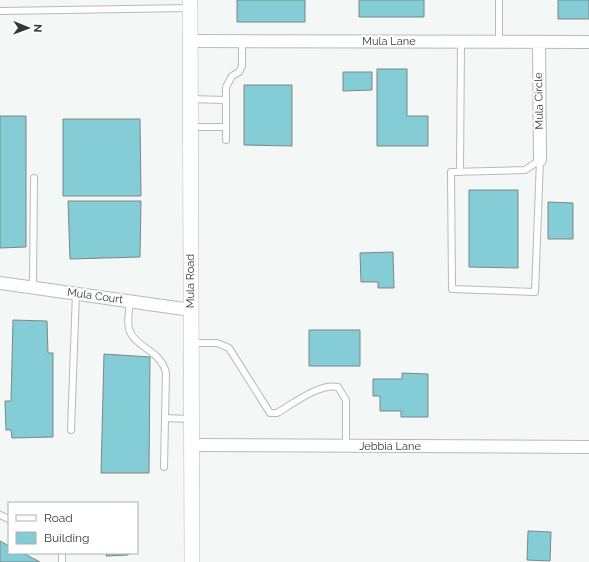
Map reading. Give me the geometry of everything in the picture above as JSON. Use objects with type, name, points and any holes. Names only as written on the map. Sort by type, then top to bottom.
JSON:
[{"type":"street","name":"Mula Road","points":[[190,4],[192,562]]},
{"type":"street","name":"Mula Lane","points":[[190,41],[589,42]]},
{"type":"street","name":"Mula Circle","points":[[539,43],[540,160]]},
{"type":"street","name":"Mula Court","points":[[0,283],[190,310]]},
{"type":"street","name":"Jebbia Lane","points":[[191,444],[589,447]]},
{"type":"lane","points":[[499,0],[500,42]]},
{"type":"lane","points":[[0,11],[190,4]]},
{"type":"lane","points":[[226,140],[226,87],[229,81],[239,72],[242,66],[242,41]]},
{"type":"lane","points":[[460,172],[461,41]]},
{"type":"lane","points":[[190,100],[226,100]]},
{"type":"lane","points":[[190,127],[226,127]]},
{"type":"lane","points":[[540,160],[535,292],[452,289],[451,172],[525,170],[540,160]]},
{"type":"lane","points":[[33,288],[34,178]]},
{"type":"lane","points":[[71,430],[76,293]]},
{"type":"lane","points":[[130,301],[128,324],[130,331],[134,338],[152,352],[164,365],[166,374],[164,467]]},
{"type":"lane","points":[[191,342],[217,343],[229,348],[270,413],[277,413],[319,389],[332,386],[338,387],[346,400],[346,446]]},
{"type":"lane","points":[[165,418],[191,419]]},
{"type":"building","points":[[237,0],[305,0],[305,22],[237,22]]},
{"type":"building","points":[[359,0],[424,0],[424,17],[359,17]]},
{"type":"building","points":[[558,0],[589,0],[589,19],[558,19]]},
{"type":"building","points":[[377,69],[407,69],[407,116],[428,116],[428,146],[377,146]]},
{"type":"building","points":[[343,72],[372,72],[372,90],[343,91]]},
{"type":"building","points":[[244,85],[292,85],[292,146],[244,145]]},
{"type":"building","points":[[0,116],[26,116],[26,247],[0,248]]},
{"type":"building","points":[[63,119],[140,119],[141,196],[63,196]]},
{"type":"building","points":[[469,190],[518,190],[518,268],[469,267]]},
{"type":"building","points":[[68,201],[141,201],[140,257],[70,259]]},
{"type":"building","points":[[548,202],[573,203],[573,239],[548,239]]},
{"type":"building","points":[[393,252],[394,288],[378,288],[378,282],[361,282],[360,253]]},
{"type":"building","points":[[13,320],[47,321],[48,353],[53,353],[53,437],[12,438],[11,430],[6,430],[5,401],[11,401]]},
{"type":"building","points":[[309,330],[360,330],[360,366],[309,366]]},
{"type":"building","points":[[104,354],[150,357],[149,473],[101,473]]},
{"type":"building","points":[[402,373],[428,374],[428,417],[401,417],[401,411],[380,411],[380,396],[373,396],[373,379],[402,379]]},
{"type":"building","points":[[528,531],[551,532],[550,561],[527,560]]},
{"type":"building","points":[[0,541],[8,545],[8,554],[25,554],[40,562],[0,562]]},
{"type":"building","points":[[107,554],[128,554],[128,555],[106,556]]}]
